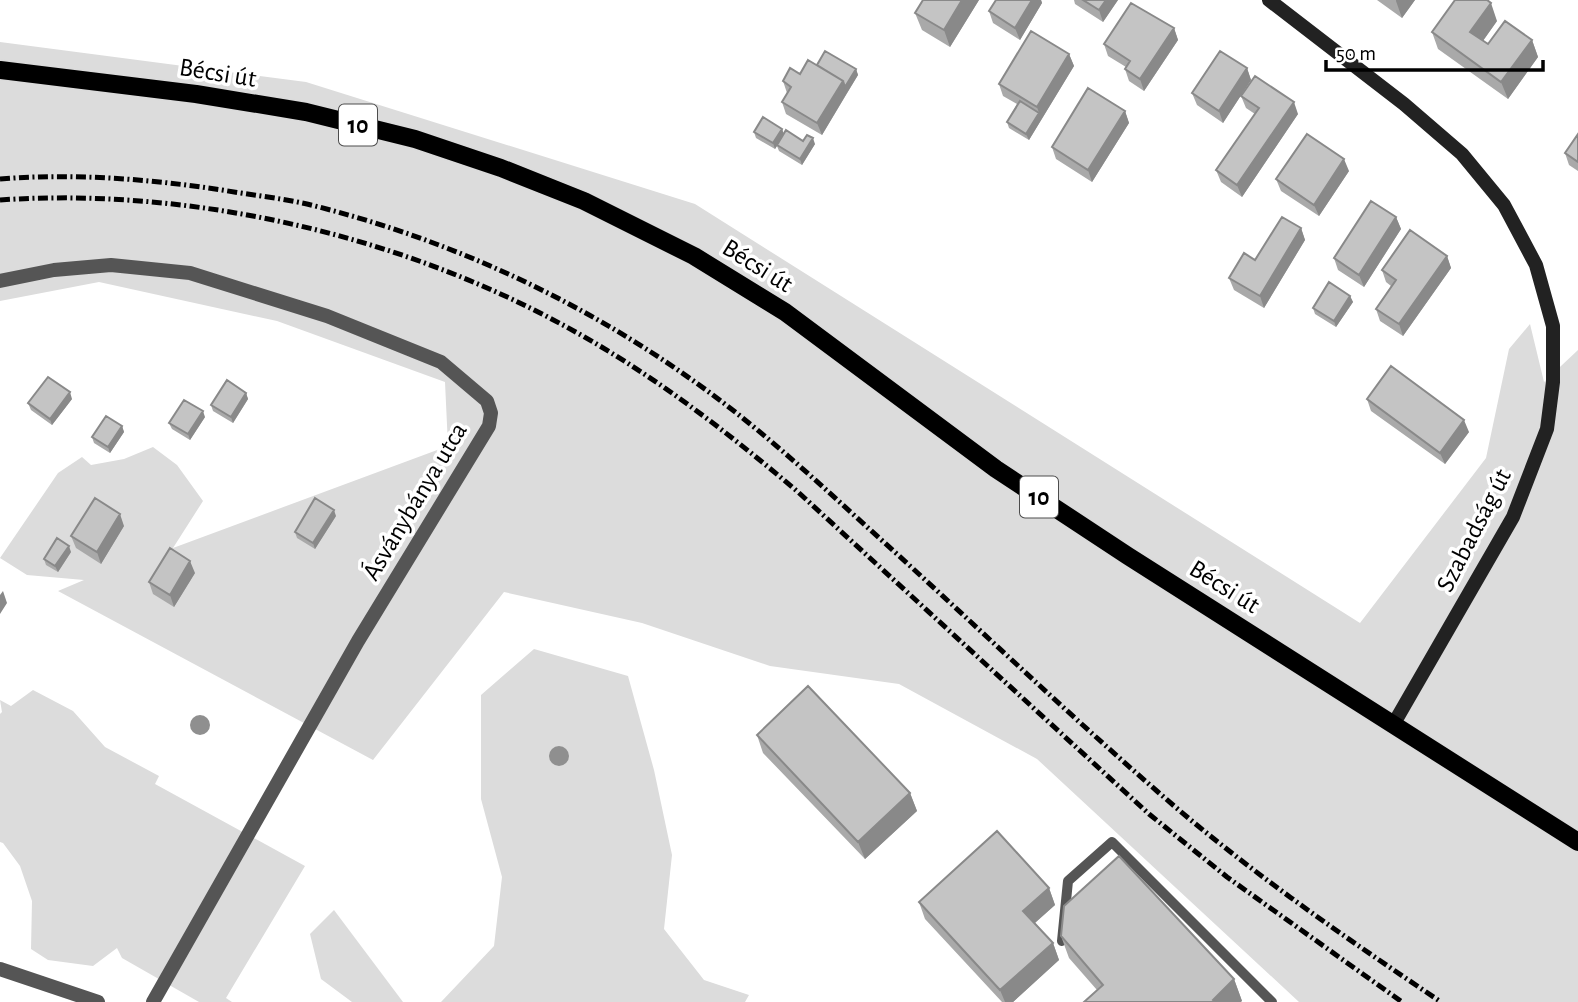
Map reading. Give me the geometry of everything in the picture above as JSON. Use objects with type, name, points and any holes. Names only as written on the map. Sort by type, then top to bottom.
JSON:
[{"type":"main road","name":"Szabadság út","points":[[1269,0],[1404,104],[1462,154],[1504,205],[1535,265],[1553,326],[1553,382],[1547,429],[1513,517],[1393,724]]},
{"type":"main road","name":"Bécsi út","points":[[0,70],[196,94],[306,112],[415,139],[502,168],[584,201],[694,256],[785,312],[996,469],[1393,724]]},
{"type":"main road","name":"10","points":[[1393,724],[1578,842]]},
{"type":"street","name":"Ásványbánya utca","points":[[0,282],[54,270],[111,265],[190,273],[327,316],[441,362],[487,401],[491,413],[489,426],[358,641],[153,1002]]},
{"type":"street","points":[[0,970],[98,1002]]},
{"type":"lane","points":[[1062,941],[1068,881],[1112,842],[1272,1002]]},
{"type":"shaded area","points":[[0,42],[306,82],[695,204],[1360,623],[1486,458],[1509,349],[1530,324],[1544,382],[1578,350],[1578,1002],[1299,1002],[1037,759],[899,684],[770,666],[642,623],[504,592],[373,760],[58,591],[84,580],[27,575],[0,558],[58,473],[82,457],[91,465],[124,459],[153,447],[177,465],[203,501],[173,548],[448,446],[445,382],[277,321],[99,282],[0,301]]},
{"type":"shaded area","points":[[534,649],[628,676],[654,770],[672,855],[664,929],[704,980],[749,995],[745,1002],[441,1002],[494,946],[502,877],[481,799],[481,695]]},
{"type":"shaded area","points":[[33,690],[73,711],[105,747],[159,776],[155,784],[305,866],[226,998],[232,1002],[199,1002],[122,958],[117,948],[93,966],[48,960],[31,949],[32,901],[20,866],[0,842],[0,700],[11,706]]},
{"type":"shaded area","points":[[334,910],[403,1002],[352,1002],[321,979],[310,934]]},
{"type":"building","points":[[923,0],[962,0],[944,30],[915,13]]},
{"type":"building","points":[[996,0],[1032,0],[1015,28],[989,11]]},
{"type":"building","points":[[1083,0],[1106,0],[1099,10]]},
{"type":"building","points":[[1455,0],[1487,0],[1491,3],[1470,32],[1488,44],[1505,21],[1532,40],[1501,82],[1432,32]]},
{"type":"building","points":[[1131,3],[1174,28],[1140,79],[1125,69],[1130,61],[1104,44]]},
{"type":"building","points":[[1031,31],[1069,54],[1037,107],[999,84]]},
{"type":"building","points":[[825,51],[856,69],[845,87],[843,81],[817,65]]},
{"type":"building","points":[[1220,51],[1247,68],[1219,111],[1192,93]]},
{"type":"building","points":[[808,60],[843,81],[817,123],[782,102],[791,87],[783,81],[790,68],[800,74]]},
{"type":"building","points":[[1255,76],[1294,102],[1237,185],[1216,170],[1259,108],[1241,96]]},
{"type":"building","points":[[1088,88],[1125,111],[1088,170],[1052,147]]},
{"type":"building","points":[[1020,101],[1039,113],[1026,134],[1007,122]]},
{"type":"building","points":[[763,117],[782,129],[773,143],[754,132]]},
{"type":"building","points":[[786,130],[803,141],[807,135],[813,138],[800,159],[777,145]]},
{"type":"building","points":[[1307,134],[1344,159],[1314,205],[1276,179]]},
{"type":"building","points":[[1578,134],[1578,162],[1565,153]]},
{"type":"building","points":[[1371,201],[1396,217],[1359,275],[1334,258]]},
{"type":"building","points":[[1282,217],[1301,228],[1260,296],[1229,278],[1244,253],[1255,260]]},
{"type":"building","points":[[1410,230],[1447,256],[1399,324],[1376,309],[1396,280],[1382,270]]},
{"type":"building","points":[[1329,282],[1350,296],[1334,321],[1313,308]]},
{"type":"building","points":[[1391,366],[1464,420],[1440,453],[1367,399]]},
{"type":"building","points":[[48,377],[70,392],[50,419],[28,403]]},
{"type":"building","points":[[227,380],[246,393],[231,417],[211,405]]},
{"type":"building","points":[[184,400],[203,411],[188,434],[169,423]]},
{"type":"building","points":[[106,416],[122,426],[108,447],[92,437]]},
{"type":"building","points":[[95,498],[120,514],[97,552],[71,536]]},
{"type":"building","points":[[315,498],[334,510],[313,543],[295,532]]},
{"type":"building","points":[[57,538],[69,546],[55,566],[44,559]]},
{"type":"building","points":[[170,548],[190,561],[170,595],[149,582]]},
{"type":"building","points":[[808,686],[910,793],[858,842],[757,735]]},
{"type":"building","points":[[997,831],[1049,888],[1023,911],[1053,943],[1000,990],[919,902]]},
{"type":"building","points":[[1119,856],[1234,979],[1213,1000],[1215,1002],[1084,1002],[1103,985],[1061,936],[1064,906]]},
{"type":"railway","points":[[0,179],[84,177],[139,180],[307,204],[410,234],[460,253],[558,298],[605,324],[718,398],[761,433],[903,559],[1084,727],[1192,821],[1296,902],[1441,1002]]},
{"type":"railway","points":[[0,200],[71,198],[144,201],[289,223],[430,265],[497,292],[593,342],[684,402],[798,492],[1149,814],[1227,877],[1402,1002]]}]
